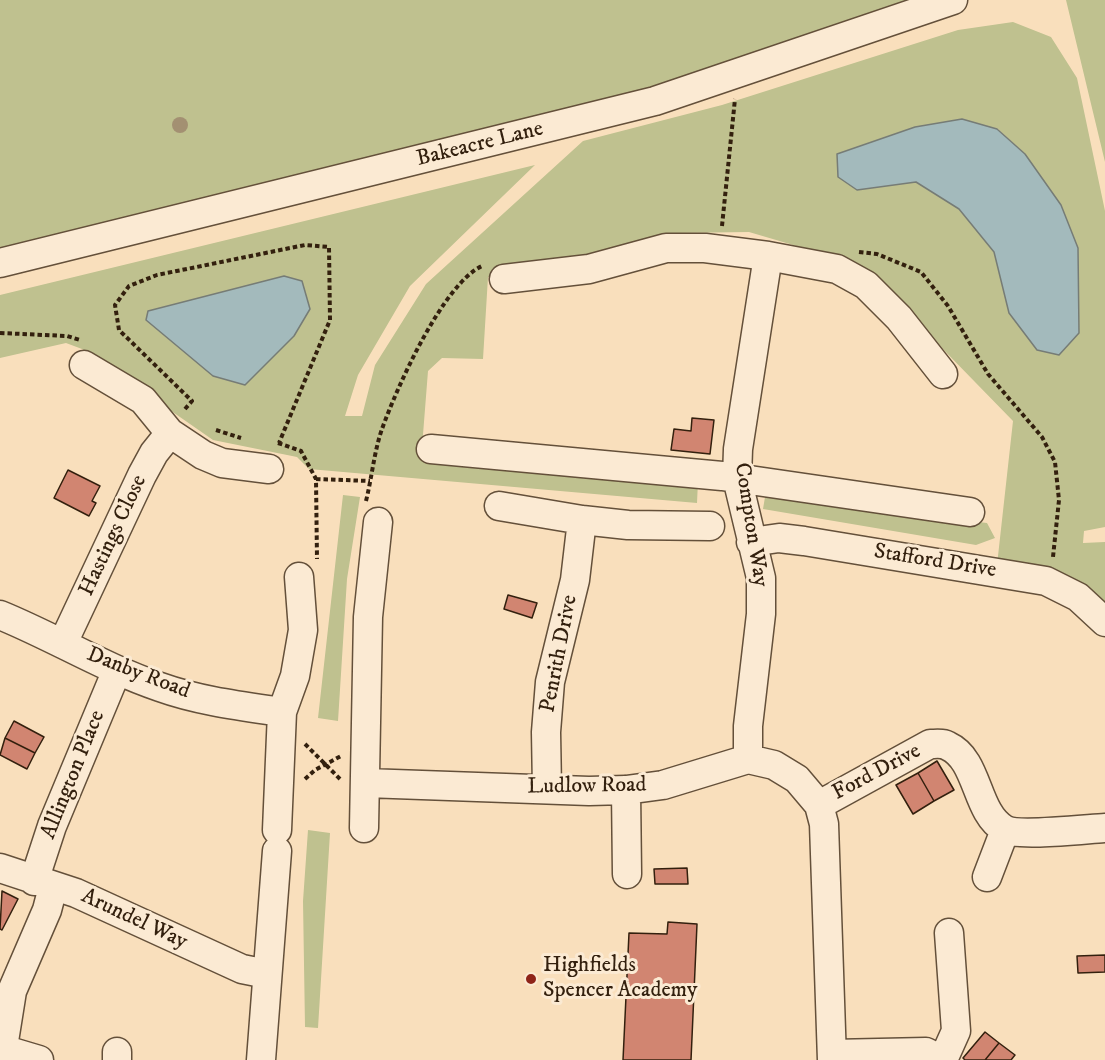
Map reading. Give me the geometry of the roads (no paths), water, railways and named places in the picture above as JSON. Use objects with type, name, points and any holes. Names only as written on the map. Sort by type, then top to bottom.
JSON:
[{"type":"street","name":"Bakeacre Lane","points":[[0,263],[655,101],[730,78],[953,0]]},
{"type":"street","points":[[498,271],[589,269],[666,248],[705,248],[767,256],[837,269],[867,285],[899,318],[943,374]]},
{"type":"street","name":"Compton Way","points":[[748,759],[748,726],[761,614],[761,578],[737,478],[738,449],[767,256]]},
{"type":"street","points":[[84,365],[143,400],[171,433],[208,442],[222,464],[268,455]]},
{"type":"street","name":"Hastings Close","points":[[63,643],[142,475],[154,453],[171,433]]},
{"type":"street","points":[[431,449],[737,478],[970,512]]},
{"type":"street","points":[[499,506],[628,525],[710,526]]},
{"type":"street","points":[[364,828],[366,783],[356,748],[368,617],[371,514]]},
{"type":"street","name":"Penrith Drive","points":[[547,789],[546,732],[550,682],[575,580],[582,520]]},
{"type":"street","name":"Stafford Drive","points":[[751,542],[779,538],[796,540],[1046,581],[1078,597],[1105,622]]},
{"type":"street","points":[[261,1060],[271,941],[282,712],[295,676],[303,630],[308,569]]},
{"type":"street","name":"Danby Road","points":[[0,615],[161,688],[201,698],[282,712]]},
{"type":"street","name":"Allington Place","points":[[1,1054],[6,989],[48,910],[44,884],[52,826],[117,670]]},
{"type":"street","name":"Ford Drive","points":[[819,805],[930,744],[947,745],[960,754],[993,819],[1005,830]]},
{"type":"street","points":[[748,759],[774,765],[797,779],[819,805],[824,824],[832,1057],[926,1052],[943,1060],[956,1031],[949,933]]},
{"type":"street","name":"Ludlow Road","points":[[366,783],[626,790],[663,785],[748,759]]},
{"type":"street","points":[[626,790],[627,874]]},
{"type":"street","points":[[987,877],[1005,830],[1021,832],[1105,828]]},
{"type":"street","name":"Arundel Way","points":[[0,867],[44,884],[76,893],[242,969],[267,974]]},
{"type":"street","points":[[1,1054],[39,1060]]},
{"type":"water","points":[[962,119],[997,129],[1025,154],[1061,205],[1078,248],[1079,333],[1059,355],[1037,350],[1009,313],[994,252],[959,209],[916,182],[857,190],[838,177],[837,154],[915,127]]},
{"type":"water","points":[[284,276],[302,281],[310,309],[294,336],[245,385],[213,376],[146,320],[148,311]]},
{"type":"place","name":"Highfields Spencer Academy","points":[[531,979]]}]
